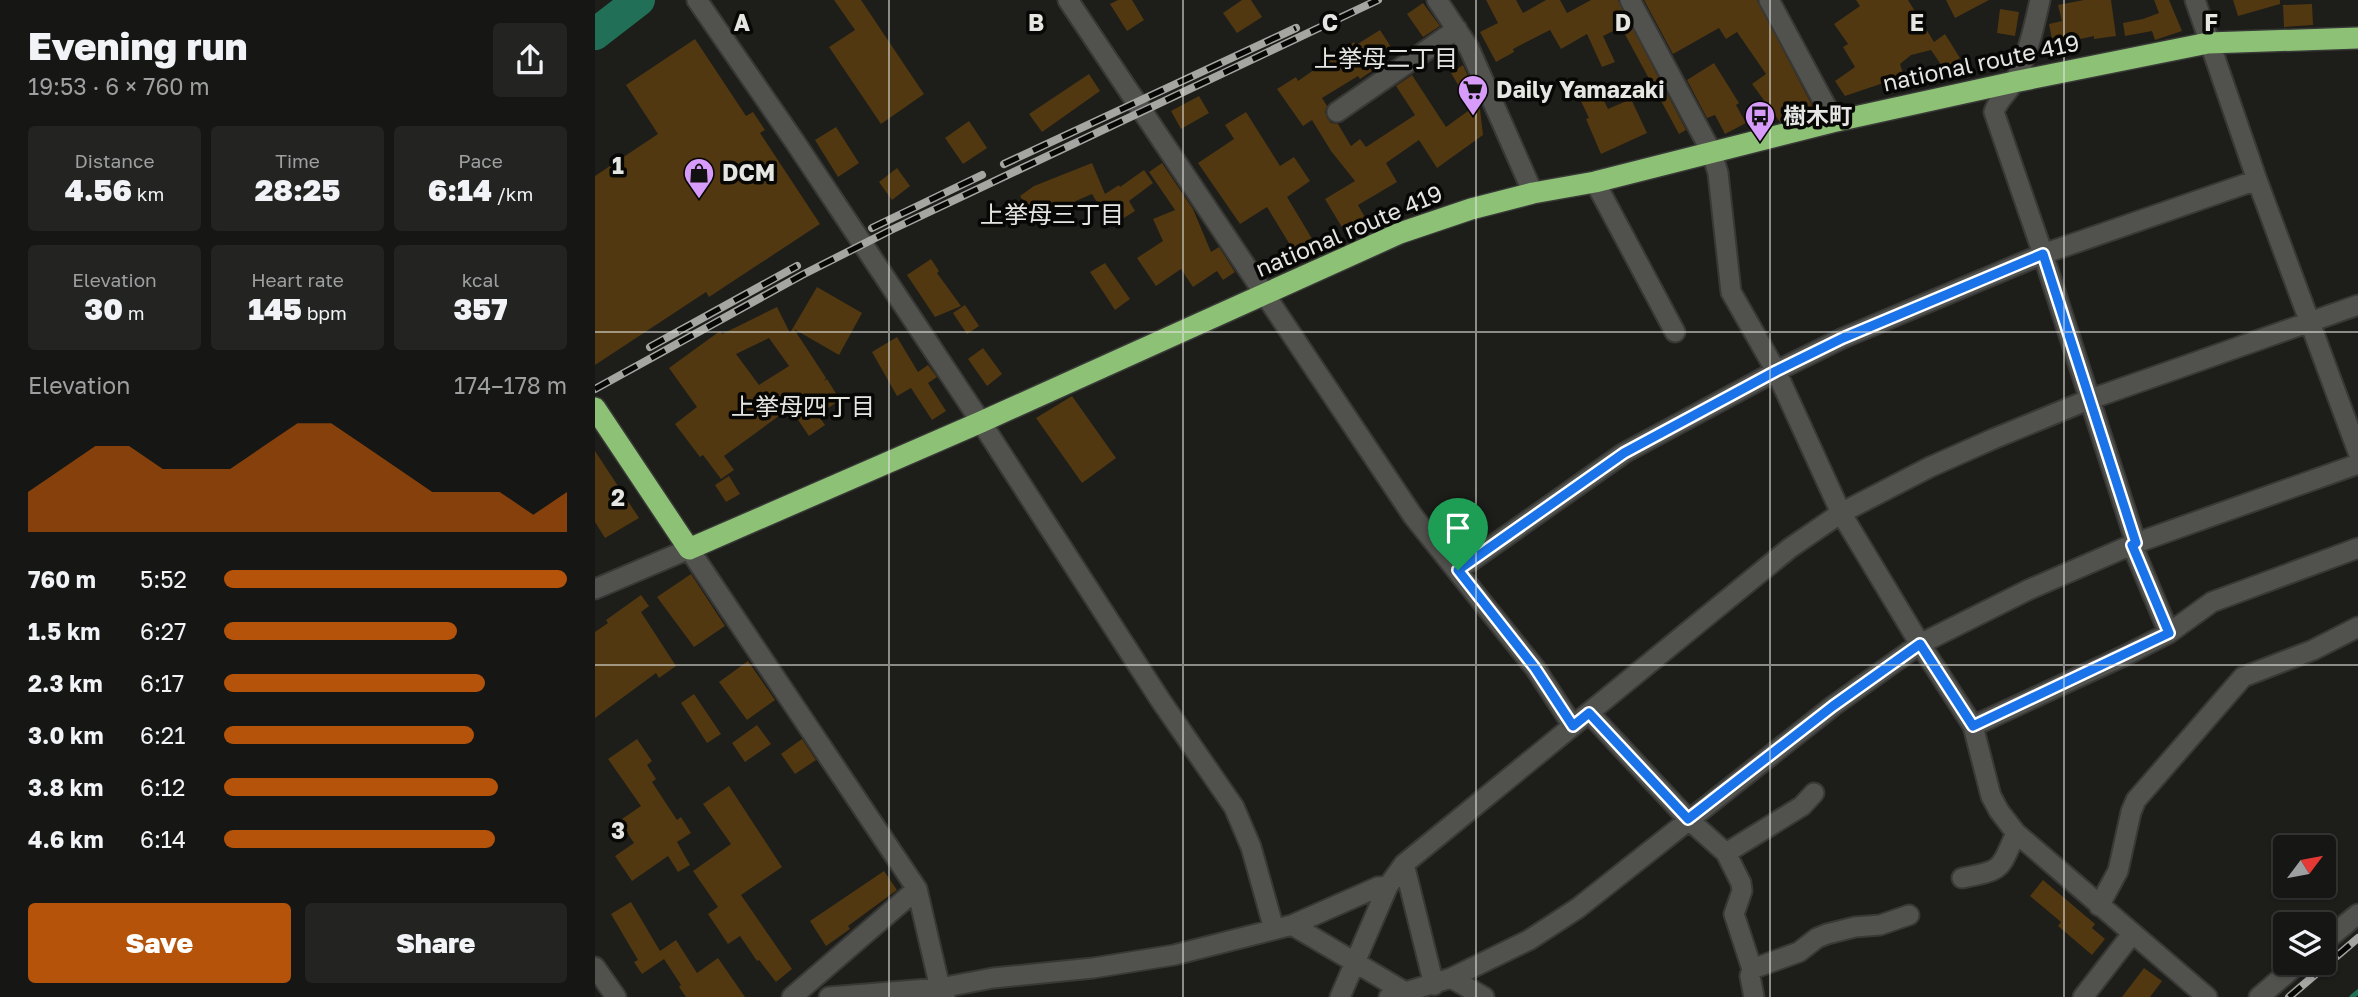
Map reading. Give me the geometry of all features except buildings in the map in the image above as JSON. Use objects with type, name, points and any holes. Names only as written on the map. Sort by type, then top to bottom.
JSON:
[{"type":"highway","name":"national route 419","points":[[689,549],[981,422],[1400,233],[1471,209],[1534,193],[1595,182],[1832,122],[2208,43],[2358,38]]},
{"type":"highway","points":[[595,408],[689,549]]},
{"type":"street","points":[[697,0],[795,142],[981,422],[1161,701],[1234,807],[1283,927],[1355,962],[1397,994],[1435,987],[1529,940],[1578,908],[1833,706],[1920,644],[2028,590],[2134,544],[2358,464]]},
{"type":"street","points":[[1068,0],[1413,516],[1535,668],[1573,726]]},
{"type":"street","points":[[1437,0],[1469,48],[1534,193]]},
{"type":"street","points":[[1630,0],[1712,153],[1718,173],[1731,292],[1776,371],[1842,513],[1920,644],[1973,726],[1991,796],[1999,811],[2016,833],[2207,997]]},
{"type":"street","points":[[1769,0],[1832,122]]},
{"type":"street","points":[[2040,0],[2033,34],[2014,82],[2001,96],[1994,112],[2043,254],[2134,544],[2169,633]]},
{"type":"street","points":[[2195,0],[2257,180],[2310,321],[2353,423],[2358,452]]},
{"type":"street","points":[[1337,112],[1457,29]]},
{"type":"street","points":[[1458,570],[1624,453],[1843,338],[2043,254],[2257,180]]},
{"type":"street","points":[[1595,182],[1675,332]]},
{"type":"street","points":[[1340,997],[1388,886],[1404,864],[1790,548],[1842,513],[1930,467],[2088,400],[2358,305]]},
{"type":"street","points":[[1973,726],[2169,633],[2212,602],[2358,548]]},
{"type":"street","points":[[595,589],[689,549],[918,890],[942,993]]},
{"type":"street","points":[[2099,906],[2118,871],[2136,800],[2243,677],[2313,650],[2358,627]]},
{"type":"street","points":[[1589,713],[1688,819],[1726,853],[1741,883],[1734,914],[1752,969],[1749,976],[1754,997]]},
{"type":"street","points":[[1726,853],[1802,806],[1814,793]]},
{"type":"street","points":[[1962,878],[1993,872],[2001,867],[2016,833]]},
{"type":"street","points":[[1404,864],[1435,987]]},
{"type":"street","points":[[829,997],[942,993],[993,978],[1093,968],[1174,955],[1283,927],[1378,887],[1388,886]]},
{"type":"street","points":[[792,997],[918,890]]},
{"type":"street","points":[[2336,932],[2358,914]]},
{"type":"street","points":[[1752,969],[1799,952],[1827,934],[1855,927],[1880,925],[1909,915]]},
{"type":"street","points":[[2083,997],[2132,934]]},
{"type":"street","points":[[595,967],[615,997]]},
{"type":"street","points":[[2259,997],[2285,975]]},
{"type":"street","points":[[1435,987],[1484,997]]},
{"type":"waterway","points":[[595,34],[639,0]]},
{"type":"waterway","points":[[2352,997],[2358,992]]},
{"type":"railway","points":[[595,389],[802,275],[891,230],[1378,0]]},
{"type":"railway","points":[[1004,164],[1296,28]]},
{"type":"railway","points":[[872,228],[982,175]]},
{"type":"railway","points":[[650,347],[797,266]]},
{"type":"railway","points":[[2289,997],[2358,938]]},
{"type":"place","name":"Daily Yamazaki","points":[[1473,117]]},
{"type":"place","name":"樹木町","points":[[1760,143]]},
{"type":"place","name":"DCM","points":[[699,200]]},
{"type":"district","name":"上挙母二丁目","points":[[1386,59]]},
{"type":"district","name":"上挙母三丁目","points":[[1052,215]]},
{"type":"district","name":"上挙母四丁目","points":[[803,407]]},
{"type":"route","points":[[2043,254],[2136,543],[2132,545],[2169,633],[1973,726],[1920,644],[1833,706],[1688,819],[1589,713],[1573,726],[1535,668],[1458,570],[1624,453],[1843,338],[2043,254]]}]
